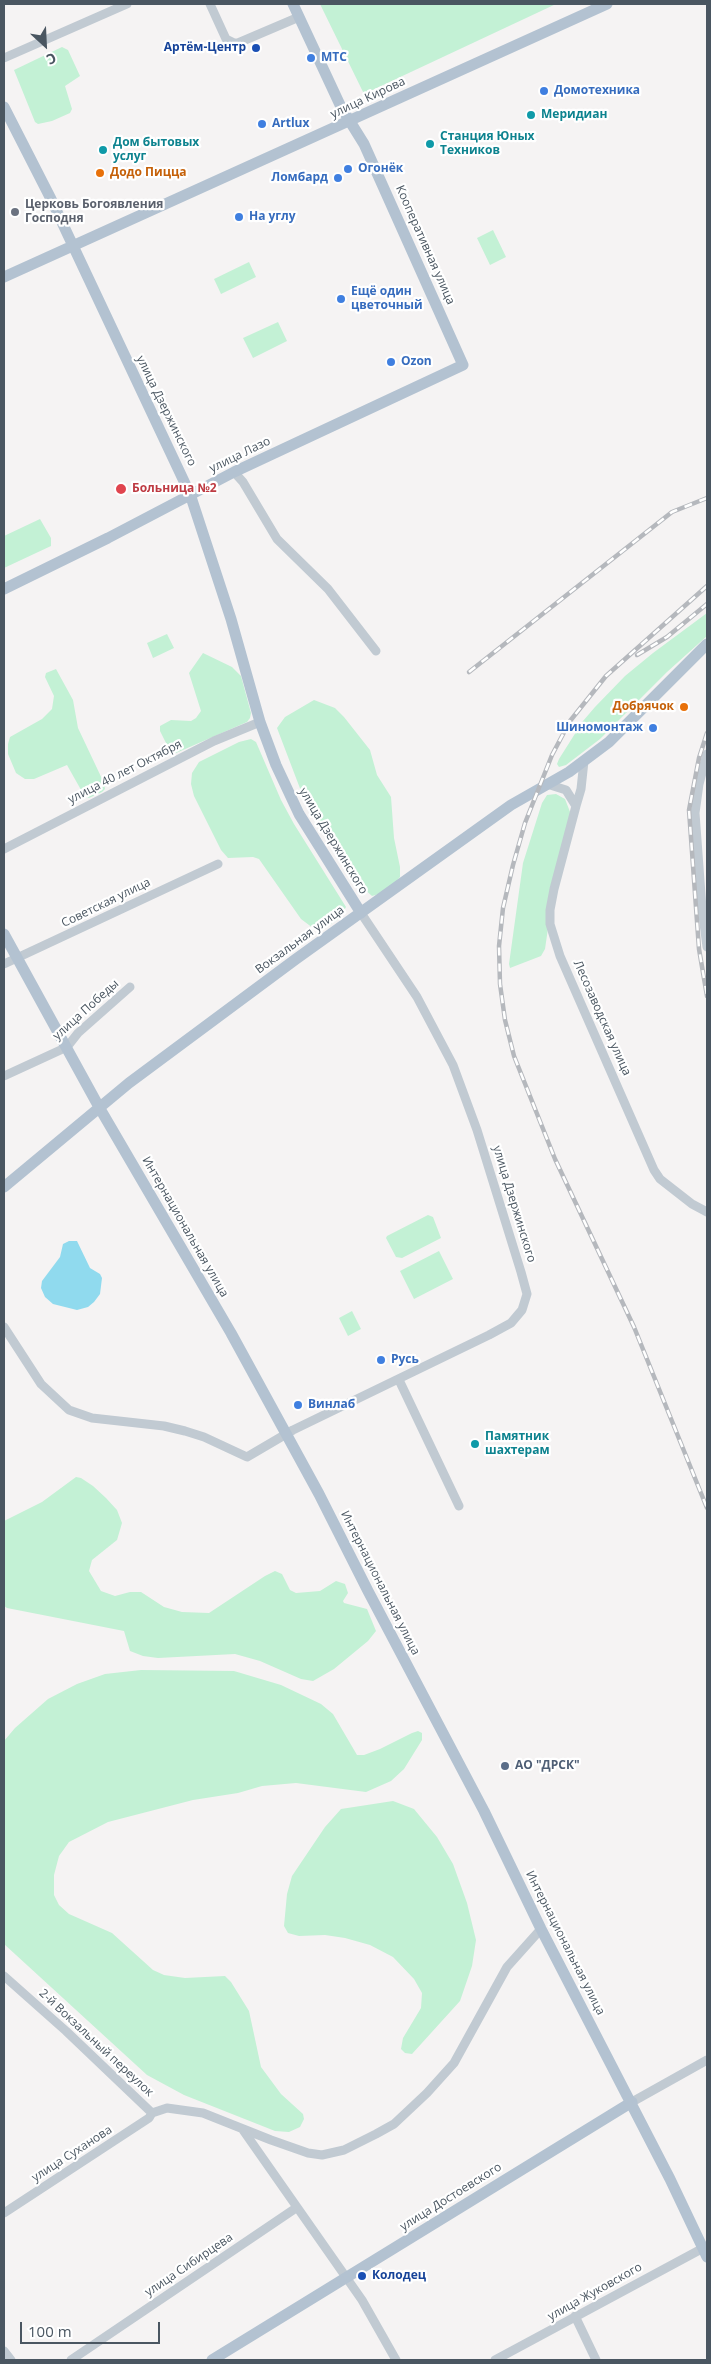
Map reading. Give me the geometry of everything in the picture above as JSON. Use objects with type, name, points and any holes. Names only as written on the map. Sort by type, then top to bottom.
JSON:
[{"type":"main road","name":"Кооперативная улица","points":[[293,4],[341,107],[364,144],[463,365]]},
{"type":"main road","name":"улица Кирова","points":[[4,277],[606,4]]},
{"type":"main road","name":"улица Дзержинского","points":[[4,107],[73,245],[190,494],[231,620],[260,722],[276,764],[299,814],[361,912]]},
{"type":"main road","name":"улица Лазо","points":[[4,589],[108,538],[234,472],[463,365]]},
{"type":"main road","name":"Вокзальная улица","points":[[4,1187],[99,1107],[361,912],[511,805],[584,761],[616,736],[707,644]]},
{"type":"main road","name":"Интернациональная улица","points":[[4,934],[16,959],[99,1107],[231,1333],[286,1434],[484,1811],[541,1928],[632,2102],[706,2251]]},
{"type":"main road","name":"улица Достоевского","points":[[212,2360],[632,2102]]},
{"type":"street","points":[[4,58],[127,4]]},
{"type":"street","points":[[210,4],[226,40],[234,43],[238,43],[299,16]]},
{"type":"street","points":[[234,472],[277,539],[328,588],[376,651]]},
{"type":"street","name":"улица 40 лет Октября","points":[[4,849],[205,745],[260,722]]},
{"type":"street","points":[[707,754],[699,784],[695,813],[702,908],[707,947]]},
{"type":"street","name":"Лесозаводская улица","points":[[584,761],[581,789],[550,910],[552,933],[560,956],[654,1170],[660,1179],[692,1204],[707,1212]]},
{"type":"street","points":[[547,784],[566,790],[576,806]]},
{"type":"street","name":"Советская улица","points":[[4,964],[218,864]]},
{"type":"street","name":"улица Дзержинского","points":[[4,1327],[41,1384],[60,1404],[78,1415],[117,1422],[164,1426],[204,1437],[247,1457],[286,1434],[399,1380],[511,1322],[522,1310],[527,1294],[477,1130],[453,1065],[417,997],[361,912]]},
{"type":"street","name":"улица Победы","points":[[4,1076],[67,1047],[78,1033],[130,986]]},
{"type":"street","points":[[399,1380],[459,1506]]},
{"type":"street","name":"2-й Вокзальный переулок","points":[[4,1976],[66,2031],[152,2113],[166,2108],[202,2113],[308,2153],[322,2155],[344,2150],[394,2124],[449,2070],[507,1967],[541,1928]]},
{"type":"street","name":"улица Достоевского","points":[[632,2102],[707,2060]]},
{"type":"street","name":"улица Суханова","points":[[4,2213],[149,2118],[152,2113]]},
{"type":"street","points":[[243,2130],[262,2154],[296,2208],[362,2300],[396,2360]]},
{"type":"street","name":"улица Сибирцева","points":[[71,2360],[296,2208]]},
{"type":"street","name":"улица Жуковского","points":[[495,2360],[575,2316],[706,2251]]},
{"type":"street","points":[[575,2316],[596,2360]]},
{"type":"street","points":[[4,2351],[11,2360]]},
{"type":"green space","points":[[320,4],[556,4],[364,94]]},
{"type":"green space","points":[[62,47],[68,50],[80,76],[65,86],[72,109],[70,113],[52,121],[38,124],[35,122],[14,70]]},
{"type":"green space","points":[[493,230],[506,257],[490,265],[477,238]]},
{"type":"green space","points":[[249,262],[256,277],[221,294],[214,279]]},
{"type":"green space","points":[[278,322],[287,341],[253,358],[243,338]]},
{"type":"green space","points":[[40,519],[51,538],[51,546],[4,568],[4,536]]},
{"type":"green space","points":[[707,613],[707,636],[667,672],[600,739],[566,765],[559,767],[557,764],[559,759],[583,721],[595,707],[625,676]]},
{"type":"green space","points":[[167,634],[174,648],[153,658],[147,643]]},
{"type":"green space","points":[[203,653],[232,667],[241,676],[251,713],[250,718],[247,722],[176,753],[168,747],[160,731],[160,726],[171,720],[191,721],[201,711],[189,673]]},
{"type":"green space","points":[[56,669],[73,700],[78,728],[104,783],[105,789],[102,792],[89,798],[85,797],[67,765],[34,779],[25,779],[16,773],[8,754],[10,737],[42,719],[52,709],[54,696],[45,677],[46,673]]},
{"type":"green space","points":[[314,700],[335,708],[344,717],[370,750],[377,775],[391,797],[394,838],[400,867],[400,877],[394,884],[379,894],[372,896],[363,888],[320,824],[301,791],[277,728],[285,717]]},
{"type":"green space","points":[[251,739],[256,742],[281,800],[294,824],[346,907],[340,918],[323,929],[313,928],[301,919],[259,859],[253,857],[228,858],[221,850],[194,796],[191,784],[192,773],[199,762],[239,742]]},
{"type":"green space","points":[[556,794],[565,799],[572,817],[554,887],[545,949],[541,956],[510,968],[523,863],[542,803],[547,795]]},
{"type":"green space","points":[[428,1215],[433,1217],[441,1238],[402,1258],[396,1257],[386,1238],[387,1236]]},
{"type":"green space","points":[[439,1251],[453,1279],[414,1299],[400,1271]]},
{"type":"green space","points":[[352,1311],[361,1329],[348,1336],[339,1318]]},
{"type":"green space","points":[[76,1477],[93,1486],[106,1498],[117,1510],[122,1523],[117,1540],[92,1560],[89,1571],[101,1591],[115,1596],[130,1592],[141,1592],[164,1607],[182,1612],[209,1613],[275,1571],[282,1574],[290,1590],[296,1593],[320,1591],[336,1581],[345,1584],[348,1593],[343,1601],[344,1603],[367,1609],[376,1631],[368,1641],[334,1669],[313,1681],[301,1679],[260,1661],[235,1654],[158,1658],[143,1656],[130,1651],[124,1631],[7,1608],[4,1606],[4,1521],[42,1502]]},
{"type":"green space","points":[[141,1670],[234,1671],[281,1685],[321,1704],[333,1714],[357,1755],[364,1755],[380,1749],[412,1733],[418,1731],[422,1733],[422,1740],[404,1769],[391,1781],[366,1792],[296,1783],[262,1786],[238,1793],[193,1800],[108,1822],[69,1842],[59,1856],[54,1875],[54,1895],[59,1905],[69,1914],[112,1933],[153,1970],[164,1975],[185,1978],[225,1976],[231,1982],[249,2011],[261,2067],[281,2094],[303,2114],[304,2119],[300,2127],[289,2132],[275,2131],[184,2095],[147,2075],[4,1944],[4,1741],[15,1728],[48,1699],[77,1684],[105,1674]]},
{"type":"green space","points":[[393,1801],[414,1809],[437,1837],[453,1864],[467,1903],[476,1940],[472,1966],[460,2001],[412,2054],[405,2053],[401,2049],[403,2038],[421,2008],[422,1993],[414,1979],[393,1957],[370,1945],[345,1938],[325,1935],[299,1936],[288,1933],[284,1926],[287,1894],[292,1876],[325,1827],[341,1809]]},
{"type":"water","points":[[69,1241],[77,1241],[90,1268],[100,1274],[102,1278],[100,1294],[94,1302],[88,1307],[77,1310],[53,1304],[45,1297],[41,1288],[42,1281],[60,1257],[63,1244]]},
{"type":"railway","points":[[469,672],[672,512],[707,498]]},
{"type":"railway","points":[[707,586],[606,676],[570,721],[552,755],[525,823],[503,908],[499,946],[500,984],[505,1020],[514,1056],[555,1159],[634,1327],[707,1508]]},
{"type":"railway","points":[[637,655],[667,637],[707,604]]},
{"type":"railway","points":[[707,733],[699,758],[689,810],[699,949],[707,996]]},
{"type":"place","name":"Артём-Центр","points":[[256,48]]},
{"type":"place","name":"МТС","points":[[311,58]]},
{"type":"place","name":"Домотехника","points":[[544,91]]},
{"type":"place","name":"Меридиан","points":[[531,115]]},
{"type":"place","name":"Artlux","points":[[262,124]]},
{"type":"place","name":"Станция Юных Техников","points":[[430,144]]},
{"type":"place","name":"Дом бытовых услуг","points":[[103,150]]},
{"type":"place","name":"Огонёк","points":[[348,169]]},
{"type":"place","name":"Додо Пицца","points":[[100,173]]},
{"type":"place","name":"Ломбард","points":[[338,178]]},
{"type":"place","name":"Церковь Богоявления Господня","points":[[15,212]]},
{"type":"place","name":"На углу","points":[[239,217]]},
{"type":"place","name":"Ещё один цветочный","points":[[341,299]]},
{"type":"place","name":"Ozon","points":[[391,362]]},
{"type":"place","name":"Больница №2","points":[[121,489]]},
{"type":"place","name":"Добрячок","points":[[684,707]]},
{"type":"place","name":"Шиномонтаж","points":[[653,728]]},
{"type":"place","name":"Русь","points":[[381,1360]]},
{"type":"place","name":"Винлаб","points":[[298,1405]]},
{"type":"place","name":"Памятник шахтерам","points":[[475,1444]]},
{"type":"place","name":"АО \"ДРСК\"","points":[[505,1766]]},
{"type":"place","name":"Колодец","points":[[362,2276]]}]
